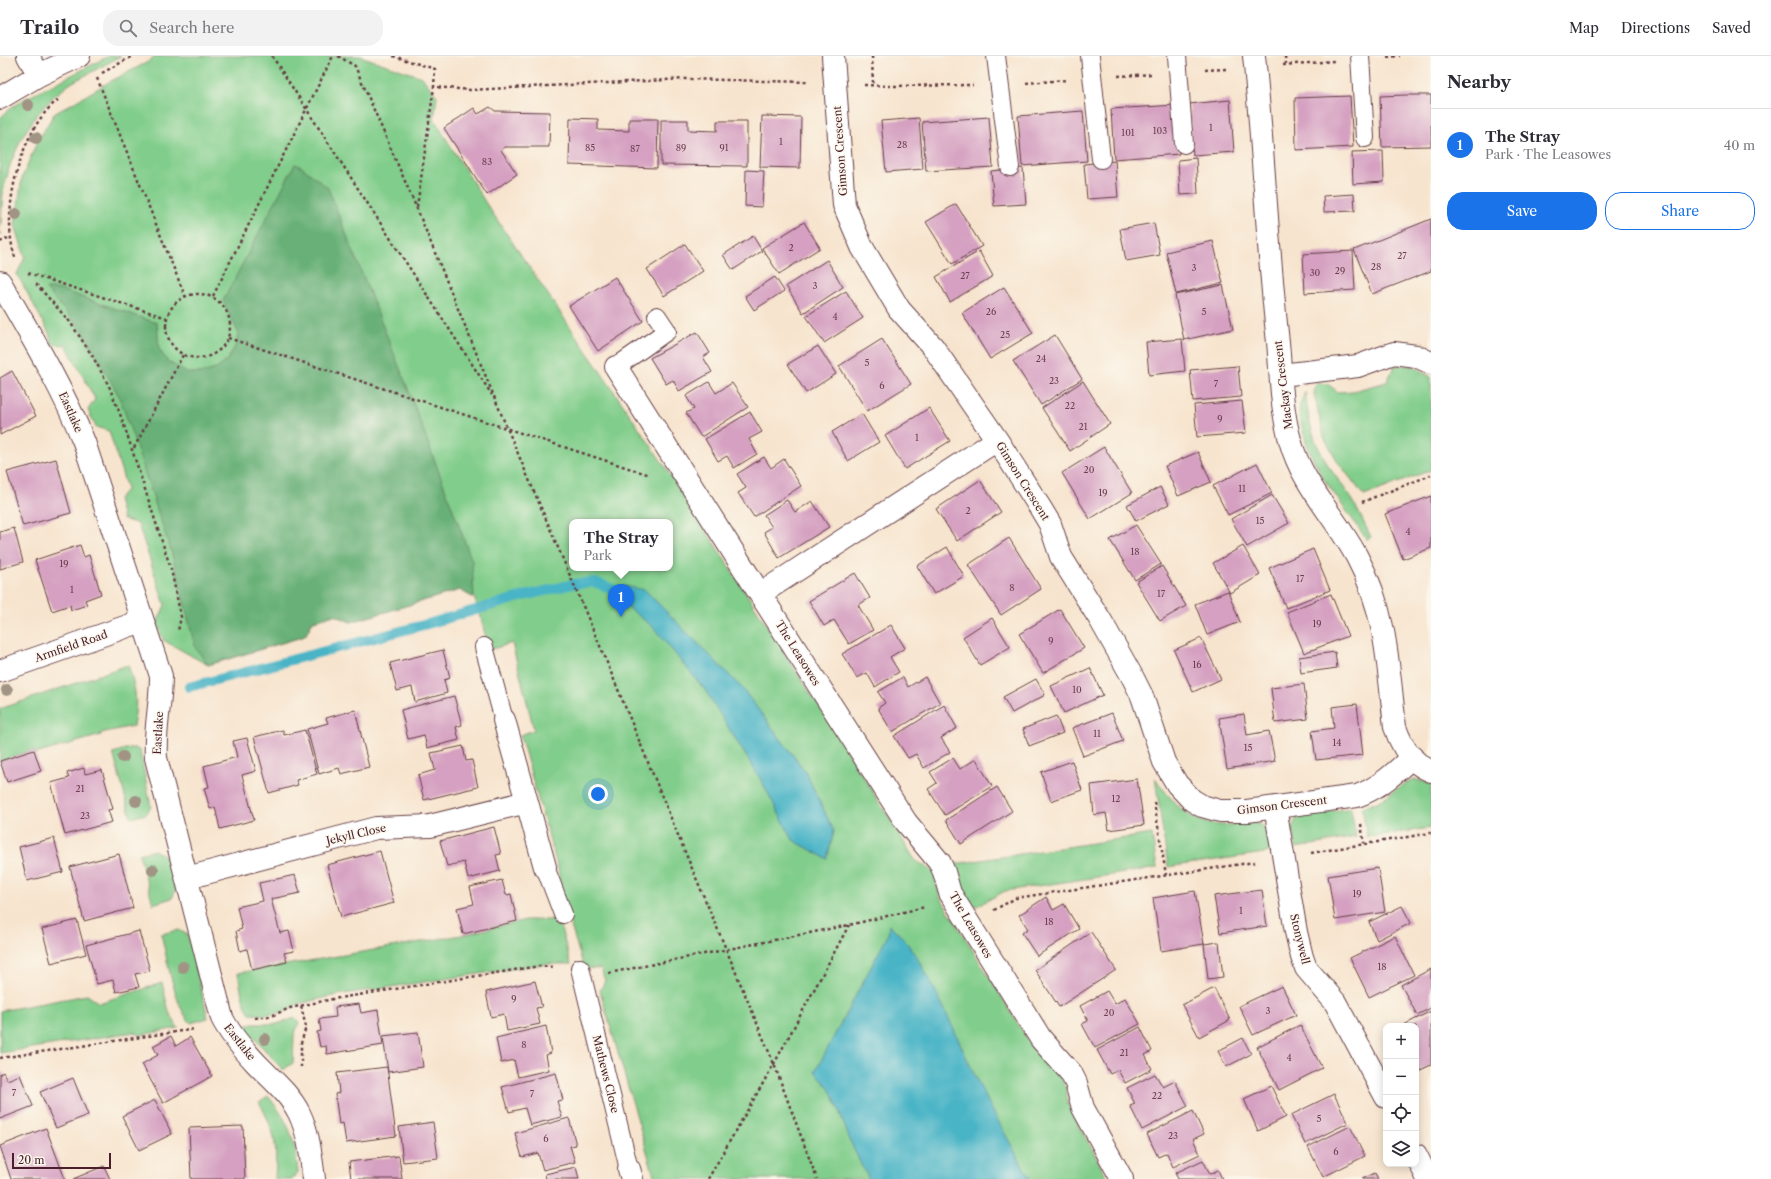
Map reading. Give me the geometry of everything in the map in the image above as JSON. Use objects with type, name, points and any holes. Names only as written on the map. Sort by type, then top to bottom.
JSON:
[{"type":"street","points":[[28,56],[39,75]]},
{"type":"street","points":[[0,98],[39,75],[79,56]]},
{"type":"street","name":"Gimson Crescent","points":[[833,56],[844,205],[862,247],[899,309],[933,347],[997,440],[1050,524],[1064,562],[1134,678],[1142,696],[1164,762],[1177,784],[1192,800],[1212,809],[1234,812],[1275,808],[1357,796],[1382,783],[1412,757]]},
{"type":"street","name":"Mackay Crescent","points":[[1255,62],[1274,310],[1286,423],[1298,464],[1307,482],[1357,557],[1378,605],[1387,649],[1395,727],[1399,739],[1412,757],[1419,764],[1431,771]]},
{"type":"street","name":"Eastlake","points":[[0,282],[48,364],[70,408],[84,442],[161,676],[161,691],[156,734],[156,758],[219,1009],[225,1025],[255,1062],[281,1088],[294,1104],[304,1126],[310,1151],[314,1179]]},
{"type":"street","points":[[1281,375],[1358,366],[1394,354],[1416,356],[1431,364]]},
{"type":"street","name":"The Leasowes","points":[[616,367],[906,822],[940,863],[950,893],[1041,1039],[1071,1073],[1076,1082],[1083,1108],[1122,1179]]},
{"type":"street","points":[[760,594],[997,440]]},
{"type":"street","name":"Armfield Road","points":[[0,671],[142,620]]},
{"type":"street","points":[[504,720],[545,867]]},
{"type":"street","name":"Jekyll Close","points":[[187,878],[376,828],[430,826],[527,802]]},
{"type":"street","name":"Stonywell","points":[[1275,808],[1285,857],[1296,932],[1306,968],[1335,1002],[1385,1095]]},
{"type":"street","points":[[1419,1161],[1428,1179]]},
{"type":"lane","points":[[996,56],[1010,167]]},
{"type":"lane","points":[[1090,56],[1101,159]]},
{"type":"lane","points":[[1360,58],[1365,138]]},
{"type":"lane","points":[[1178,64],[1184,144]]},
{"type":"lane","name":"The Leasowes","points":[[616,367],[667,331],[657,316]]},
{"type":"lane","points":[[484,647],[504,720]]},
{"type":"lane","points":[[545,867],[564,914]]},
{"type":"lane","name":"Mathews Close","points":[[580,968],[630,1174]]},
{"type":"path","points":[[90,80],[133,56]]},
{"type":"path","points":[[272,56],[496,401]]},
{"type":"path","points":[[213,296],[306,108],[334,56]]},
{"type":"path","points":[[338,56],[355,66],[417,209],[507,428],[582,603],[774,1064],[817,1179]]},
{"type":"path","points":[[393,56],[435,69],[434,87],[417,209]]},
{"type":"path","points":[[872,56],[873,85]]},
{"type":"path","points":[[1285,56],[1286,64]]},
{"type":"path","points":[[434,87],[470,90],[685,79],[873,85],[1000,84],[1093,78],[1178,64],[1255,62],[1286,64],[1400,56]]},
{"type":"path","points":[[96,76],[185,296]]},
{"type":"path","points":[[17,261],[11,249],[7,228],[8,200],[17,160],[34,127],[48,109],[63,96]]},
{"type":"path","points":[[0,242],[8,238]]},
{"type":"path","points":[[30,277],[25,272],[167,318]]},
{"type":"path","points":[[35,283],[70,322],[93,357],[109,386],[133,449],[171,569],[181,617],[175,643],[152,651]]},
{"type":"path","points":[[195,294],[213,296],[228,313],[230,322],[228,338],[217,353],[208,357],[191,358],[176,350],[168,338],[166,324],[167,318],[171,309],[185,296],[195,294]]},
{"type":"path","points":[[228,338],[695,490]]},
{"type":"path","points":[[133,449],[183,355]]},
{"type":"path","points":[[1362,502],[1431,475]]},
{"type":"path","points":[[968,924],[1016,898],[1285,857],[1431,832]]},
{"type":"path","points":[[607,973],[928,907]]},
{"type":"path","points":[[708,1179],[774,1064],[849,924]]},
{"type":"path","points":[[0,1058],[225,1025],[242,1020],[271,1016],[300,1006],[333,999],[539,966],[580,968]]},
{"type":"path","points":[[281,1088],[301,1071],[301,1043],[306,1027],[300,1006]]},
{"type":"green space","points":[[109,56],[121,56],[71,83],[53,97],[36,116],[21,139],[10,165],[3,191],[0,235],[0,118],[12,107],[23,100]]},
{"type":"green space","points":[[155,56],[360,56],[422,77],[437,96],[434,119],[487,205],[660,459],[841,741],[915,860],[933,871],[940,897],[1033,1048],[1037,1053],[1057,1068],[1066,1088],[1068,1105],[1108,1179],[655,1179],[600,991],[605,981],[601,969],[584,968],[562,897],[558,869],[520,735],[534,730],[512,643],[489,650],[479,610],[474,598],[460,590],[351,622],[334,615],[313,621],[305,636],[208,665],[163,640],[157,623],[165,605],[138,524],[123,519],[118,499],[127,489],[109,431],[96,427],[88,410],[95,399],[66,345],[52,344],[49,333],[17,274],[25,257],[15,225],[22,178],[37,142],[54,114],[109,82],[148,62]]},
{"type":"green space","points":[[295,164],[303,168],[328,188],[408,389],[472,561],[474,598],[460,590],[351,622],[334,615],[313,621],[305,636],[208,665],[195,647],[172,554],[120,398],[84,333],[46,289],[58,289],[157,323],[159,349],[167,361],[187,373],[203,373],[218,368],[228,359],[237,343],[238,332],[223,301]]},
{"type":"green space","points":[[1394,366],[1413,366],[1431,377],[1431,470],[1364,496],[1338,462],[1324,437],[1314,394],[1315,386],[1324,383],[1338,392],[1353,391],[1387,382]]},
{"type":"green space","points":[[1305,392],[1309,420],[1316,443],[1329,467],[1352,499],[1371,537],[1367,540],[1323,478],[1309,451],[1299,417],[1300,404]]},
{"type":"green space","points":[[128,665],[133,681],[136,702],[133,726],[101,733],[101,735],[35,754],[34,750],[0,761],[0,709]]},
{"type":"green space","points":[[129,748],[135,748],[140,751],[151,807],[146,814],[131,818],[113,753]]},
{"type":"green space","points":[[1155,778],[1176,804],[1193,817],[1202,821],[1226,825],[1254,823],[1263,826],[1269,835],[1271,852],[1168,867]]},
{"type":"green space","points":[[1414,779],[1431,784],[1431,828],[1367,837],[1362,807],[1376,802]]},
{"type":"green space","points":[[1351,808],[1356,837],[1296,848],[1293,826],[1297,817]]},
{"type":"green space","points":[[1152,834],[1157,868],[1005,891],[977,906],[965,898],[958,884],[955,864]]},
{"type":"green space","points":[[154,850],[164,855],[176,890],[172,898],[153,904],[139,854]]},
{"type":"green space","points":[[558,918],[571,964],[545,964],[337,995],[298,1004],[286,1012],[263,1015],[251,1014],[245,1005],[242,995],[238,973],[462,935],[526,920],[550,920]]},
{"type":"green space","points":[[179,930],[188,935],[208,1018],[191,1023],[185,1016],[176,995],[161,934]]},
{"type":"green space","points":[[162,983],[169,1012],[178,1028],[140,1035],[134,1032],[0,1053],[0,1011],[87,995],[99,1003]]},
{"type":"green space","points":[[295,1018],[299,1022],[294,1036],[293,1063],[283,1070],[244,1027],[250,1024],[277,1024]]},
{"type":"green space","points":[[268,1096],[282,1115],[293,1141],[298,1173],[292,1179],[275,1179],[276,1157],[274,1139],[269,1122],[259,1102]]},
{"type":"water","points":[[624,586],[645,590],[742,688],[805,771],[834,831],[827,859],[793,840],[761,780],[705,690],[653,627],[611,594]]},
{"type":"water","points":[[889,925],[901,936],[914,953],[926,974],[950,1020],[983,1092],[1030,1179],[869,1179],[852,1145],[828,1086],[815,1072],[888,935]]},
{"type":"building","points":[[1431,95],[1431,146],[1382,147],[1380,96]]},
{"type":"building","points":[[1350,96],[1353,147],[1296,150],[1295,98]]},
{"type":"building","points":[[1230,100],[1234,152],[1193,155],[1189,104]]},
{"type":"building","points":[[1176,105],[1179,154],[1114,159],[1111,109]]},
{"type":"building","points":[[490,107],[495,111],[550,112],[549,147],[505,147],[501,150],[517,174],[487,195],[444,128],[474,108],[478,114]]},
{"type":"building","points":[[1083,111],[1087,161],[1022,166],[1018,116]]},
{"type":"building","points":[[762,116],[801,117],[800,168],[760,167]]},
{"type":"building","points":[[989,117],[993,167],[926,171],[922,122]]},
{"type":"building","points":[[570,118],[598,119],[598,130],[629,131],[629,119],[658,119],[657,168],[569,165]]},
{"type":"building","points":[[919,118],[923,169],[886,172],[881,121]]},
{"type":"building","points":[[661,120],[688,120],[688,130],[717,131],[717,121],[747,121],[747,166],[661,165]]},
{"type":"building","points":[[1383,151],[1384,182],[1353,184],[1352,152]]},
{"type":"building","points":[[1196,158],[1198,194],[1180,195],[1178,160]]},
{"type":"building","points":[[1115,161],[1118,197],[1087,199],[1084,164]]},
{"type":"building","points":[[1023,168],[1026,204],[994,206],[991,171]]},
{"type":"building","points":[[746,170],[764,171],[762,207],[745,206]]},
{"type":"building","points":[[1354,194],[1355,211],[1324,212],[1323,196]]},
{"type":"building","points":[[956,204],[982,246],[952,264],[926,222]]},
{"type":"building","points":[[1431,219],[1431,271],[1372,294],[1354,250]]},
{"type":"building","points":[[804,222],[820,248],[779,274],[762,248]]},
{"type":"building","points":[[1154,223],[1160,255],[1126,261],[1120,229]]},
{"type":"building","points":[[753,236],[762,251],[733,270],[723,255]]},
{"type":"building","points":[[1213,241],[1223,283],[1176,294],[1166,252]]},
{"type":"building","points":[[685,244],[703,271],[664,296],[647,269]]},
{"type":"building","points":[[979,251],[993,276],[950,302],[936,277]]},
{"type":"building","points":[[1353,251],[1355,290],[1305,293],[1303,254]]},
{"type":"building","points":[[827,260],[843,287],[803,313],[786,286]]},
{"type":"building","points":[[615,277],[643,321],[598,351],[569,306]]},
{"type":"building","points":[[775,277],[784,291],[754,310],[745,296]]},
{"type":"building","points":[[1223,285],[1233,329],[1184,340],[1175,295]]},
{"type":"building","points":[[1004,287],[1033,333],[990,359],[962,313]]},
{"type":"building","points":[[846,291],[863,318],[824,343],[806,316]]},
{"type":"building","points":[[697,332],[710,353],[703,357],[712,372],[679,391],[673,380],[666,384],[650,358]]},
{"type":"building","points":[[1055,335],[1082,379],[1041,405],[1013,361]]},
{"type":"building","points":[[882,339],[911,384],[867,411],[839,366]]},
{"type":"building","points":[[1182,339],[1185,371],[1149,375],[1146,342]]},
{"type":"building","points":[[818,346],[836,374],[806,393],[788,364]]},
{"type":"building","points":[[1238,366],[1241,397],[1193,401],[1190,370]]},
{"type":"building","points":[[12,371],[36,416],[0,435],[0,378]]},
{"type":"building","points":[[1083,381],[1110,424],[1070,451],[1042,408]]},
{"type":"building","points":[[709,382],[716,393],[732,383],[748,407],[701,437],[686,413],[694,409],[686,396]]},
{"type":"building","points":[[1242,401],[1246,433],[1197,437],[1194,405]]},
{"type":"building","points":[[929,408],[950,441],[905,469],[885,436]]},
{"type":"building","points":[[750,412],[762,432],[749,439],[757,454],[734,468],[727,456],[718,461],[705,439]]},
{"type":"building","points":[[862,414],[879,442],[848,461],[832,432]]},
{"type":"building","points":[[1104,447],[1132,493],[1090,519],[1062,473]]},
{"type":"building","points":[[1198,452],[1211,482],[1178,496],[1165,466]]},
{"type":"building","points":[[764,457],[771,468],[784,459],[801,486],[754,517],[738,493],[746,488],[737,474]]},
{"type":"building","points":[[56,459],[71,513],[23,526],[7,472]]},
{"type":"building","points":[[1257,463],[1272,493],[1228,515],[1213,486]]},
{"type":"building","points":[[980,480],[1001,512],[957,541],[936,509]]},
{"type":"building","points":[[1160,487],[1169,504],[1136,521],[1127,505]]},
{"type":"building","points":[[1272,495],[1289,523],[1247,547],[1231,519]]},
{"type":"building","points":[[1431,496],[1431,548],[1403,559],[1385,514]]},
{"type":"building","points":[[787,500],[795,512],[812,501],[829,527],[779,558],[764,532],[772,527],[764,515]]},
{"type":"building","points":[[1136,525],[1161,564],[1135,580],[1110,540]]},
{"type":"building","points":[[14,528],[23,562],[0,569],[0,532]]},
{"type":"building","points":[[1009,538],[1041,589],[1001,615],[968,565]]},
{"type":"building","points":[[80,545],[84,557],[89,555],[101,594],[85,600],[87,605],[71,610],[70,605],[52,611],[35,560]]},
{"type":"building","points":[[1243,546],[1260,575],[1230,593],[1213,563]]},
{"type":"building","points":[[947,547],[964,576],[934,594],[917,566]]},
{"type":"building","points":[[1313,549],[1330,590],[1286,608],[1269,568]]},
{"type":"building","points":[[1162,566],[1186,606],[1160,621],[1136,582]]},
{"type":"building","points":[[855,573],[870,598],[858,605],[873,630],[849,644],[834,620],[824,626],[809,601]]},
{"type":"building","points":[[1228,591],[1240,622],[1207,635],[1195,604]]},
{"type":"building","points":[[1331,594],[1348,636],[1304,653],[1287,612]]},
{"type":"building","points":[[1060,609],[1084,648],[1043,673],[1019,634]]},
{"type":"building","points":[[992,618],[1010,647],[980,665],[963,637]]},
{"type":"building","points":[[891,625],[905,648],[890,657],[899,672],[875,687],[867,673],[857,678],[842,654]]},
{"type":"building","points":[[1201,638],[1221,679],[1193,692],[1174,650]]},
{"type":"building","points":[[443,650],[450,678],[444,680],[447,693],[415,702],[412,687],[397,691],[390,663]]},
{"type":"building","points":[[1335,652],[1337,668],[1301,673],[1299,657]]},
{"type":"building","points":[[1090,668],[1103,695],[1064,713],[1051,686]]},
{"type":"building","points":[[903,677],[908,687],[925,677],[940,703],[892,732],[878,708],[885,703],[878,692]]},
{"type":"building","points":[[1036,679],[1045,695],[1012,713],[1003,697]]},
{"type":"building","points":[[1304,684],[1308,719],[1275,723],[1271,688]]},
{"type":"building","points":[[454,696],[462,725],[456,727],[459,740],[427,748],[424,735],[408,739],[401,710]]},
{"type":"building","points":[[1357,704],[1363,755],[1316,760],[1312,731],[1334,728],[1332,707]]},
{"type":"building","points":[[944,705],[957,728],[941,738],[950,752],[924,768],[916,754],[908,758],[894,736]]},
{"type":"building","points":[[355,710],[369,767],[341,774],[339,768],[319,774],[307,729],[328,723],[326,718]]},
{"type":"building","points":[[1112,713],[1123,741],[1083,756],[1072,728]]},
{"type":"building","points":[[1244,714],[1247,735],[1269,731],[1275,761],[1227,769],[1219,718]]},
{"type":"building","points":[[1056,716],[1063,733],[1029,746],[1023,729]]},
{"type":"building","points":[[283,730],[284,735],[305,730],[317,774],[296,780],[298,785],[269,793],[254,737]]},
{"type":"building","points":[[247,738],[256,771],[242,775],[254,820],[220,829],[215,807],[210,809],[204,788],[209,787],[204,766],[237,757],[233,741]]},
{"type":"building","points":[[463,746],[466,761],[472,760],[478,787],[424,800],[418,775],[435,770],[431,753]]},
{"type":"building","points":[[34,750],[41,771],[7,782],[0,761]]},
{"type":"building","points":[[953,758],[960,769],[976,759],[992,786],[945,815],[928,789],[937,783],[930,772]]},
{"type":"building","points":[[1072,761],[1082,790],[1051,801],[1041,772]]},
{"type":"building","points":[[84,768],[85,774],[102,770],[113,809],[108,810],[112,822],[65,835],[51,783],[69,778],[67,773]]},
{"type":"building","points":[[1137,779],[1144,825],[1109,830],[1106,813],[1094,815],[1091,785]]},
{"type":"building","points":[[997,787],[1012,811],[961,844],[946,820]]},
{"type":"building","points":[[494,827],[501,854],[496,855],[500,871],[468,879],[464,862],[447,866],[440,841]]},
{"type":"building","points":[[54,838],[63,872],[27,881],[19,847]]},
{"type":"building","points":[[380,851],[394,903],[341,917],[327,865]]},
{"type":"building","points":[[119,854],[133,908],[84,921],[70,867]]},
{"type":"building","points":[[1378,868],[1385,912],[1335,920],[1328,876]]},
{"type":"building","points":[[295,875],[300,893],[271,899],[280,933],[289,931],[294,951],[284,953],[287,962],[252,970],[247,949],[240,951],[236,931],[242,929],[237,907],[263,901],[259,883]]},
{"type":"building","points":[[502,880],[506,895],[511,894],[517,921],[463,934],[457,908],[474,904],[470,887]]},
{"type":"building","points":[[1262,890],[1267,926],[1220,933],[1214,896]]},
{"type":"building","points":[[1195,891],[1204,944],[1161,951],[1153,898]]},
{"type":"building","points":[[1046,897],[1053,910],[1064,904],[1079,929],[1037,956],[1022,933],[1028,929],[1019,915]]},
{"type":"building","points":[[1402,906],[1411,923],[1377,940],[1369,922]]},
{"type":"building","points":[[77,920],[86,954],[51,963],[42,929]]},
{"type":"building","points":[[139,931],[150,971],[135,974],[139,987],[116,992],[113,980],[97,984],[86,945]]},
{"type":"building","points":[[1091,932],[1116,970],[1059,1007],[1035,970]]},
{"type":"building","points":[[1395,936],[1414,975],[1369,997],[1350,958]]},
{"type":"building","points":[[1219,942],[1223,977],[1208,979],[1204,944]]},
{"type":"building","points":[[1431,969],[1431,1008],[1417,1015],[1401,985]]},
{"type":"building","points":[[535,981],[542,1007],[536,1008],[540,1024],[507,1031],[504,1014],[491,1017],[486,992]]},
{"type":"building","points":[[1282,986],[1296,1015],[1253,1035],[1239,1006]]},
{"type":"building","points":[[1214,988],[1230,1020],[1199,1037],[1182,1005]]},
{"type":"building","points":[[1107,991],[1115,1004],[1125,998],[1140,1024],[1095,1048],[1082,1024],[1088,1021],[1080,1006]]},
{"type":"building","points":[[359,1004],[361,1013],[378,1010],[383,1045],[327,1054],[326,1046],[320,1047],[317,1032],[321,1031],[319,1019],[336,1017],[335,1007]]},
{"type":"building","points":[[1431,1011],[1431,1065],[1419,1071],[1419,1023],[1408,1023]]},
{"type":"building","points":[[1300,1025],[1322,1068],[1279,1090],[1257,1047]]},
{"type":"building","points":[[546,1026],[551,1053],[546,1055],[549,1070],[518,1077],[514,1060],[501,1063],[496,1038]]},
{"type":"building","points":[[1140,1027],[1152,1051],[1145,1055],[1152,1069],[1125,1083],[1118,1070],[1110,1074],[1097,1050]]},
{"type":"building","points":[[418,1032],[423,1067],[388,1072],[383,1036]]},
{"type":"building","points":[[171,1036],[176,1046],[190,1037],[212,1076],[163,1103],[142,1064],[158,1055],[153,1046]]},
{"type":"building","points":[[1243,1038],[1251,1054],[1226,1067],[1218,1051]]},
{"type":"building","points":[[387,1067],[396,1136],[346,1143],[343,1123],[339,1124],[335,1094],[339,1093],[337,1073]]},
{"type":"building","points":[[3,1072],[7,1080],[20,1075],[33,1106],[0,1119],[0,1074]]},
{"type":"building","points":[[556,1073],[563,1100],[557,1101],[562,1117],[530,1125],[525,1108],[509,1112],[502,1087]]},
{"type":"building","points":[[1155,1074],[1163,1087],[1175,1081],[1188,1106],[1142,1130],[1130,1106],[1135,1104],[1127,1088]]},
{"type":"building","points":[[73,1078],[88,1115],[56,1128],[40,1092]]},
{"type":"building","points":[[1271,1086],[1286,1117],[1258,1131],[1244,1099]]},
{"type":"building","points":[[1334,1094],[1348,1123],[1305,1144],[1291,1115]]},
{"type":"building","points":[[155,1100],[172,1134],[139,1150],[122,1116]]},
{"type":"building","points":[[1193,1111],[1204,1134],[1193,1139],[1200,1154],[1173,1167],[1167,1153],[1158,1157],[1147,1134]]},
{"type":"building","points":[[569,1118],[576,1145],[570,1146],[575,1162],[543,1170],[538,1153],[522,1157],[515,1133]]},
{"type":"building","points":[[433,1122],[438,1158],[403,1162],[399,1127]]},
{"type":"building","points":[[243,1126],[245,1179],[191,1179],[189,1128]]},
{"type":"building","points":[[1350,1126],[1365,1156],[1323,1177],[1308,1147]]},
{"type":"building","points":[[46,1128],[65,1179],[11,1179],[0,1146]]},
{"type":"building","points":[[399,1156],[402,1179],[351,1179],[349,1162]]},
{"type":"building","points":[[1203,1160],[1210,1174],[1218,1170],[1222,1179],[1178,1179],[1175,1173]]},
{"type":"building","points":[[104,1166],[110,1179],[73,1179]]},
{"type":"building","points":[[576,1167],[579,1179],[546,1179],[545,1174]]},
{"type":"building","points":[[1375,1173],[1378,1179],[1362,1179]]},
{"type":"waterway","points":[[189,687],[573,584],[595,582],[617,591]]},
{"type":"place","name":"The Stray","points":[[621,617]]}]
